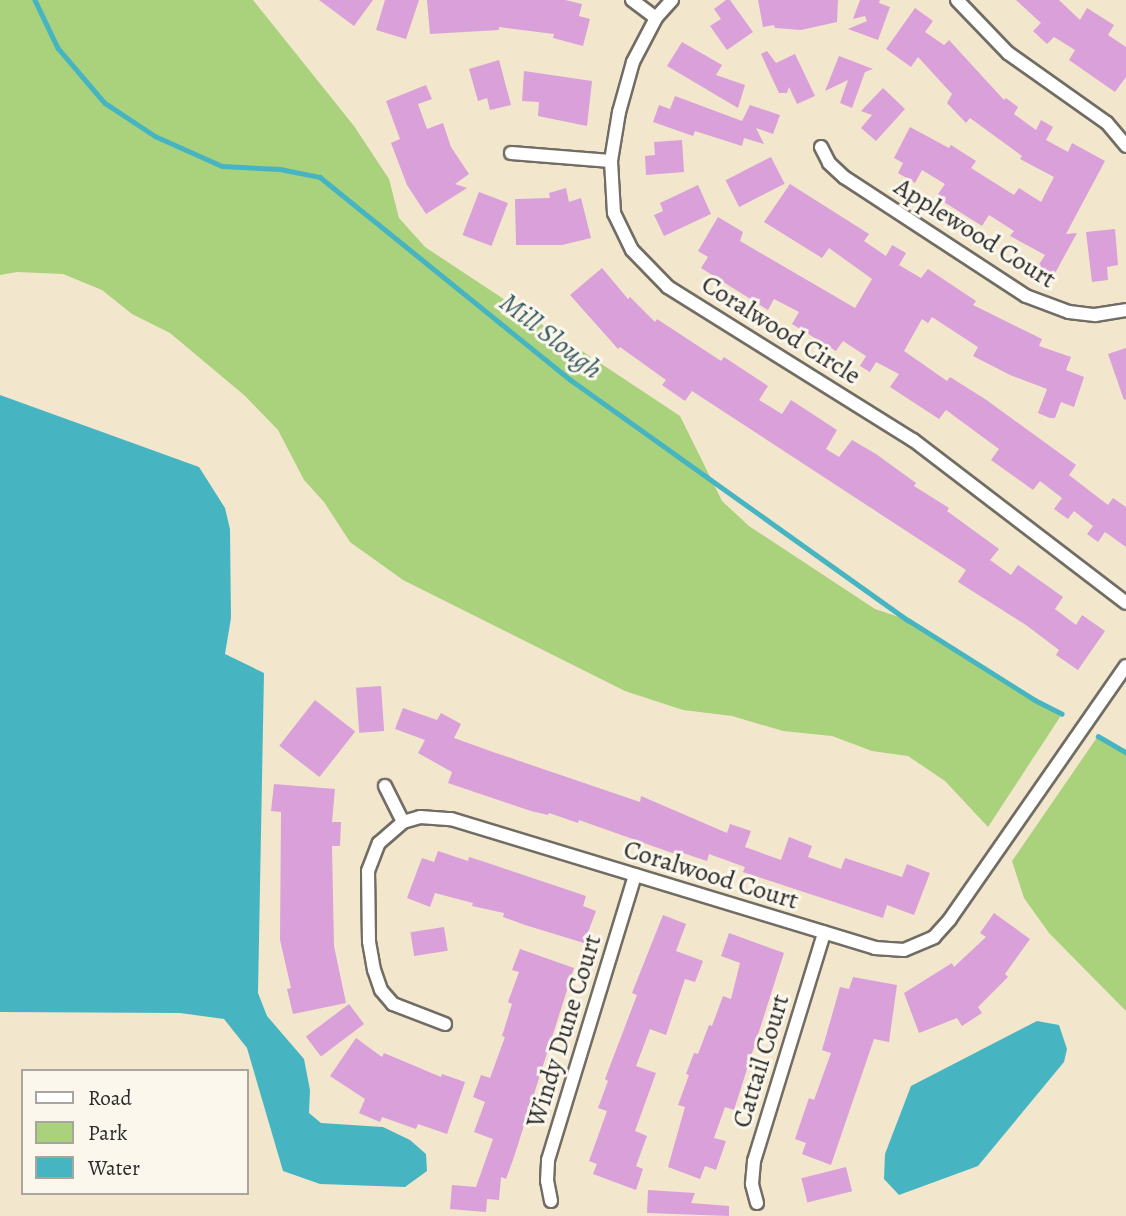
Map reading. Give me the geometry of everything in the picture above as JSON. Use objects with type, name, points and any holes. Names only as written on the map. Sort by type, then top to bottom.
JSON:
[{"type":"street","points":[[632,0],[656,18]]},
{"type":"street","name":"Coralwood Circle","points":[[672,0],[656,18],[634,62],[618,112],[611,161],[614,213],[632,250],[668,287],[914,440],[1126,603]]},
{"type":"street","points":[[957,0],[1008,53],[1107,123],[1126,146]]},
{"type":"street","name":"Applewood Court","points":[[821,147],[829,163],[844,177],[1026,296],[1069,312],[1095,315],[1126,310]]},
{"type":"street","points":[[511,153],[611,161]]},
{"type":"street","name":"Coralwood Court","points":[[403,822],[419,817],[451,819],[824,933],[894,951],[914,947],[934,937],[950,919],[1126,666]]},
{"type":"street","points":[[385,786],[403,822],[379,843],[368,871],[369,941],[374,970],[382,990],[393,1004],[445,1024]]},
{"type":"street","name":"Windy Dune Court","points":[[551,1201],[547,1181],[548,1160],[635,875]]},
{"type":"street","name":"Cattail Court","points":[[757,1203],[752,1184],[754,1161],[824,933]]},
{"type":"green space","name":"Mill Slough","points":[[0,0],[253,0],[354,126],[389,179],[399,218],[425,247],[680,416],[722,501],[749,526],[875,609],[908,620],[1035,700],[1062,714],[988,827],[945,781],[908,756],[872,751],[832,736],[783,731],[732,716],[683,710],[625,691],[403,580],[350,542],[324,502],[304,480],[278,430],[244,395],[170,333],[132,314],[102,290],[63,274],[17,272],[0,275]]},
{"type":"green space","points":[[1098,736],[1126,752],[1126,1011],[1049,933],[1024,898],[1012,861]]},
{"type":"water","points":[[0,395],[199,467],[225,508],[230,529],[231,618],[225,654],[264,673],[258,993],[267,1016],[304,1059],[310,1090],[309,1113],[321,1123],[383,1127],[410,1140],[426,1154],[427,1171],[405,1187],[320,1184],[283,1171],[247,1048],[224,1019],[180,1013],[0,1012]]},
{"type":"water","points":[[1037,1021],[1059,1025],[1067,1049],[1064,1062],[978,1166],[899,1195],[884,1179],[885,1154],[911,1086]]},
{"type":"building","points":[[319,0],[373,0],[354,26]]},
{"type":"building","points":[[385,0],[419,0],[406,39],[376,30]]},
{"type":"building","points":[[427,0],[565,0],[582,4],[579,16],[590,19],[583,46],[553,38],[554,34],[499,27],[499,30],[430,34]]},
{"type":"building","points":[[730,0],[753,32],[727,50],[710,26],[721,19],[714,9]]},
{"type":"building","points":[[758,0],[838,0],[837,22],[801,30],[775,28],[774,25],[763,27]]},
{"type":"building","points":[[860,0],[880,0],[879,3],[890,7],[878,40],[848,29],[867,21],[865,16],[853,19]]},
{"type":"building","points":[[1016,0],[1059,0],[1080,20],[1087,8],[1114,25],[1108,35],[1126,47],[1126,77],[1115,92],[1069,60],[1075,50],[1054,37],[1047,44],[1033,31],[1041,23]]},
{"type":"building","points":[[915,8],[933,21],[925,32],[944,45],[949,40],[1004,100],[1006,98],[1018,107],[1014,114],[1036,130],[1041,120],[1053,127],[1046,140],[1068,152],[1072,143],[1105,161],[1066,234],[1077,233],[1054,275],[1038,266],[1045,255],[1010,236],[1014,231],[989,215],[982,226],[936,197],[945,184],[922,170],[915,183],[898,173],[903,163],[894,158],[910,127],[949,148],[951,145],[976,161],[971,168],[1014,195],[1019,188],[1041,202],[1054,177],[1020,159],[1022,156],[970,118],[966,123],[947,103],[952,94],[918,57],[911,67],[886,49]]},
{"type":"building","points":[[682,42],[722,65],[716,75],[745,85],[738,108],[667,66]]},
{"type":"building","points":[[767,51],[776,63],[795,54],[815,96],[797,104],[789,87],[787,93],[779,93],[761,54]]},
{"type":"building","points":[[839,56],[873,69],[865,72],[852,108],[840,103],[848,80],[825,91]]},
{"type":"building","points":[[499,60],[511,105],[490,110],[487,98],[478,101],[469,69]]},
{"type":"building","points":[[524,71],[592,81],[587,126],[538,116],[539,102],[522,101]]},
{"type":"building","points":[[426,85],[432,99],[418,104],[427,129],[443,123],[451,147],[469,174],[455,184],[467,188],[426,214],[407,185],[391,143],[400,139],[386,101]]},
{"type":"building","points":[[883,88],[905,109],[876,141],[861,128],[872,115],[861,111]]},
{"type":"building","points":[[675,96],[742,121],[750,105],[780,115],[773,134],[756,128],[764,144],[744,138],[742,146],[695,131],[693,136],[653,122],[659,105],[670,109]]},
{"type":"building","points":[[682,140],[684,172],[646,175],[645,156],[655,155],[654,142]]},
{"type":"building","points":[[771,157],[785,184],[739,207],[726,180]]},
{"type":"building","points":[[790,184],[869,234],[864,241],[886,256],[892,245],[906,253],[899,265],[921,278],[928,269],[976,301],[973,305],[1042,339],[1039,346],[1071,357],[1066,370],[1084,377],[1074,407],[1061,402],[1055,418],[1050,418],[1038,413],[1047,389],[1010,375],[973,356],[978,347],[932,317],[928,323],[922,319],[904,351],[947,381],[950,377],[985,399],[1076,465],[1069,475],[1108,505],[1113,498],[1126,507],[1126,547],[1105,532],[1098,542],[1087,534],[1093,526],[1074,511],[1068,519],[1054,509],[1062,498],[1040,481],[1033,490],[991,460],[999,449],[946,410],[939,419],[890,387],[899,374],[876,362],[870,372],[860,366],[866,356],[843,341],[836,351],[792,324],[799,312],[774,299],[768,310],[701,268],[708,257],[698,251],[718,217],[743,232],[740,241],[855,308],[872,279],[829,248],[822,258],[764,222]]},
{"type":"building","points":[[698,185],[711,214],[664,236],[654,215],[663,211],[660,203]]},
{"type":"building","points":[[566,188],[569,202],[581,198],[591,238],[562,245],[516,245],[515,199],[550,198],[549,193]]},
{"type":"building","points":[[479,192],[508,203],[491,246],[463,235]]},
{"type":"building","points":[[1115,229],[1118,265],[1107,267],[1108,280],[1092,282],[1086,232]]},
{"type":"building","points":[[602,268],[628,299],[630,297],[655,322],[657,319],[721,361],[724,357],[768,386],[759,400],[782,414],[791,400],[837,430],[826,449],[839,457],[852,440],[876,454],[999,549],[990,560],[1011,575],[1018,565],[1063,597],[1055,609],[1076,625],[1082,615],[1105,631],[1078,670],[1056,655],[1059,650],[1026,625],[958,582],[966,570],[692,391],[685,401],[662,385],[666,380],[620,347],[618,349],[570,295]]},
{"type":"building","points":[[1126,348],[1126,399],[1124,400],[1108,354]]},
{"type":"building","points":[[381,686],[384,731],[359,733],[356,688]]},
{"type":"building","points":[[315,700],[355,731],[319,777],[279,746]]},
{"type":"building","points":[[403,708],[437,720],[441,713],[461,724],[454,738],[493,752],[640,802],[641,796],[727,833],[730,824],[751,831],[745,847],[781,860],[789,837],[812,846],[808,857],[841,869],[845,858],[902,877],[907,864],[930,873],[914,915],[887,905],[883,918],[743,872],[745,867],[709,854],[707,861],[680,852],[678,855],[579,820],[578,823],[549,813],[531,811],[448,783],[452,772],[418,753],[425,740],[395,729]]},
{"type":"building","points":[[274,784],[335,789],[332,822],[341,822],[340,846],[332,846],[334,946],[346,1003],[293,1014],[287,989],[291,988],[280,940],[281,812],[271,811]]},
{"type":"building","points":[[438,851],[468,861],[469,857],[586,896],[583,906],[596,911],[584,943],[503,917],[504,913],[472,906],[473,903],[435,893],[430,907],[407,898],[422,858],[434,862]]},
{"type":"building","points":[[994,913],[1030,939],[1005,974],[1008,977],[978,1007],[982,1013],[962,1026],[957,1018],[919,1033],[904,993],[952,963],[954,967],[986,937],[980,933]]},
{"type":"building","points":[[663,915],[686,924],[676,951],[703,961],[695,982],[685,979],[666,1035],[650,1029],[636,1066],[656,1073],[635,1131],[647,1136],[636,1166],[643,1169],[636,1190],[593,1174],[597,1164],[589,1161],[607,1111],[598,1108],[608,1081],[605,1079],[637,995],[632,993]]},
{"type":"building","points":[[444,927],[448,951],[414,956],[410,932]]},
{"type":"building","points":[[729,933],[784,953],[734,1110],[725,1107],[714,1138],[726,1141],[716,1170],[705,1166],[700,1179],[668,1167],[685,1107],[678,1105],[689,1075],[686,1074],[694,1053],[698,1054],[709,1025],[712,1026],[723,996],[731,999],[740,963],[721,956]]},
{"type":"building","points":[[520,949],[574,968],[514,1157],[506,1179],[501,1177],[499,1200],[487,1199],[486,1212],[450,1209],[452,1185],[476,1187],[493,1139],[474,1132],[485,1102],[473,1097],[481,1075],[490,1078],[505,1037],[502,1036],[512,1004],[508,1002],[519,972],[512,970]]},
{"type":"building","points":[[853,977],[897,985],[889,1042],[874,1039],[831,1165],[802,1154],[806,1143],[795,1139],[809,1098],[814,1100],[831,1053],[822,1050],[840,987],[849,989]]},
{"type":"building","points":[[349,1004],[364,1024],[321,1056],[306,1036]]},
{"type":"building","points":[[356,1038],[382,1057],[384,1053],[441,1077],[442,1074],[465,1082],[447,1134],[418,1124],[416,1129],[382,1117],[380,1122],[359,1113],[365,1099],[330,1076]]},
{"type":"building","points":[[846,1167],[852,1191],[807,1202],[801,1178]]},
{"type":"building","points":[[648,1190],[695,1193],[691,1203],[729,1206],[729,1216],[647,1213]]},
{"type":"waterway","name":"Mill Slough","points":[[35,0],[58,48],[105,103],[155,136],[222,166],[280,169],[320,177],[571,380],[908,620],[1035,700],[1062,714]]},
{"type":"waterway","name":"Mill Slough","points":[[1098,736],[1126,752]]}]
